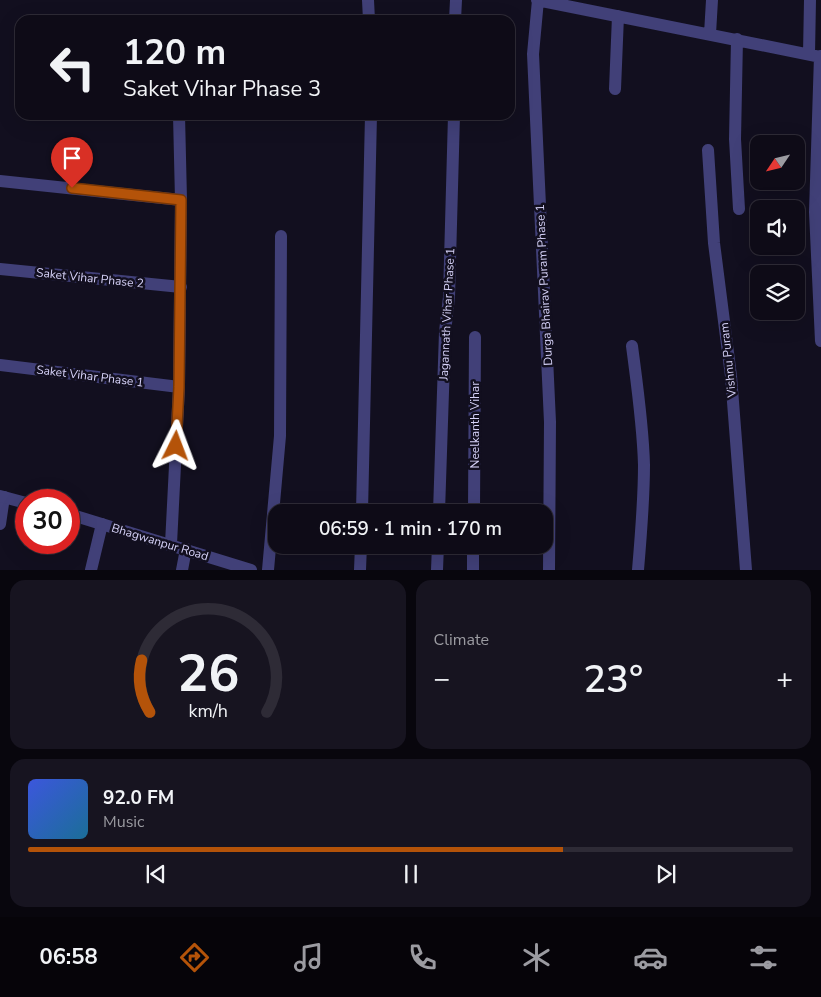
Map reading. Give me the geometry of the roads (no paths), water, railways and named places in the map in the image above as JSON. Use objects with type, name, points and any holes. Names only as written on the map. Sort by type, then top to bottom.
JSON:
[{"type":"street","points":[[368,0],[369,15]]},
{"type":"street","points":[[455,15],[456,0]]},
{"type":"street","points":[[538,0],[817,56]]},
{"type":"street","name":"Durga Bhairav Puram Phase 1","points":[[538,0],[533,54],[550,422],[549,570]]},
{"type":"street","points":[[710,34],[712,0]]},
{"type":"street","points":[[810,0],[817,56],[815,212],[821,341]]},
{"type":"street","points":[[615,89],[618,16]]},
{"type":"street","points":[[737,39],[735,139],[740,209]]},
{"type":"street","points":[[171,544],[179,387],[181,287],[179,120]]},
{"type":"street","points":[[362,504],[371,120]]},
{"type":"street","name":"Jagannath Vihar Phase 1","points":[[439,504],[445,332],[449,297],[454,120]]},
{"type":"street","name":"Vishnu Puram","points":[[708,150],[714,243],[730,376],[746,570]]},
{"type":"street","points":[[0,181],[181,200]]},
{"type":"street","points":[[268,570],[280,436],[281,236]]},
{"type":"street","name":"Saket Vihar Phase 2","points":[[0,270],[181,287]]},
{"type":"street","name":"Neelkanth Vihar","points":[[474,504],[475,337]]},
{"type":"street","points":[[632,346],[644,466],[643,515],[638,570]]},
{"type":"street","name":"Saket Vihar Phase 1","points":[[0,365],[179,387]]},
{"type":"street","points":[[0,524],[2,497],[15,500]]},
{"type":"street","name":"Bhagwanpur Road","points":[[80,517],[251,570]]},
{"type":"street","points":[[91,570],[102,524]]},
{"type":"street","points":[[182,570],[186,549]]},
{"type":"street","points":[[360,570],[361,554]]},
{"type":"street","points":[[437,570],[438,554]]},
{"type":"street","points":[[473,554],[473,570]]}]
